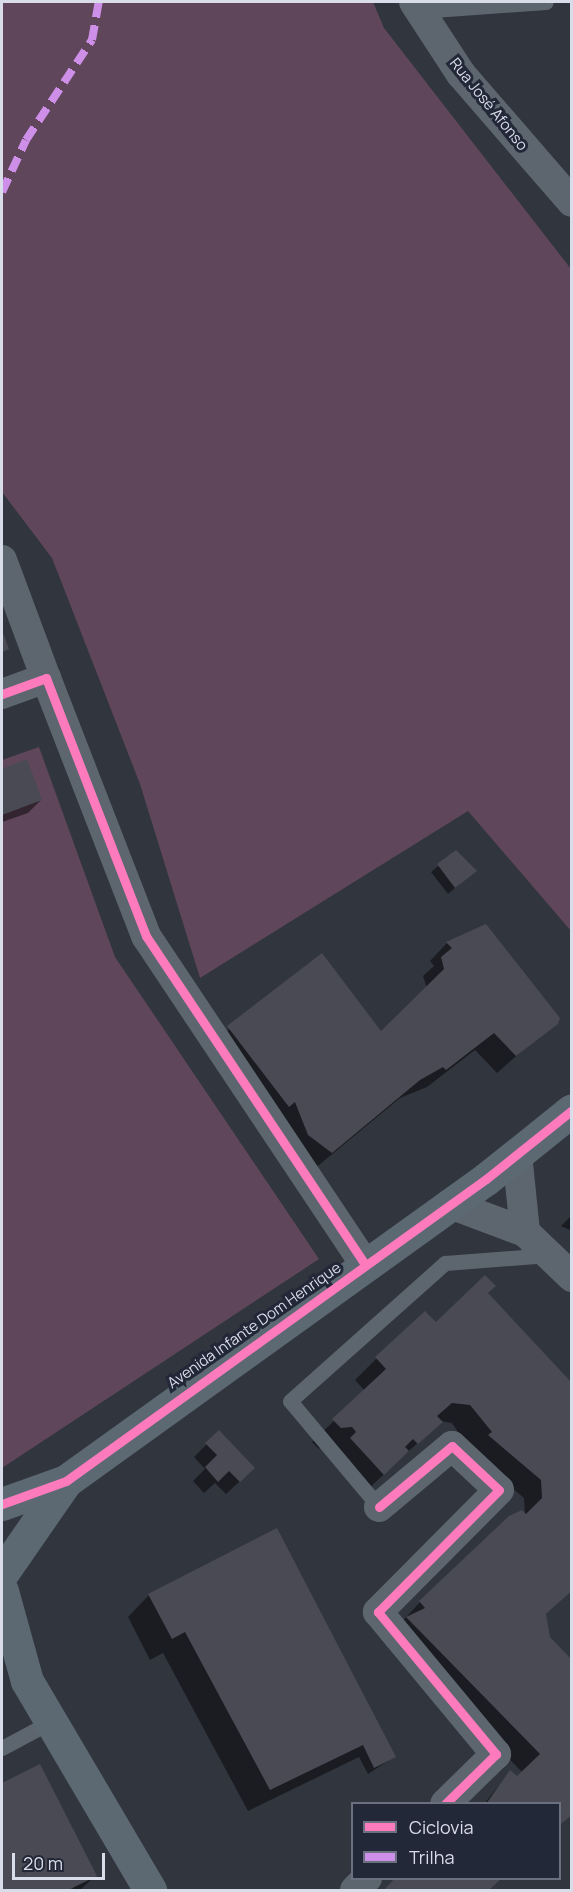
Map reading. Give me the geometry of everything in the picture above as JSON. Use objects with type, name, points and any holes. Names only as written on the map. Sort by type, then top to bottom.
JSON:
[{"type":"street","name":"Rua José Afonso","points":[[417,6],[461,74],[572,202]]},
{"type":"street","points":[[2,560],[146,936],[365,1264]]},
{"type":"street","points":[[2,694],[46,678]]},
{"type":"street","name":"Avenida Infante Dom Henrique","points":[[2,1504],[66,1481],[450,1204],[572,1110]]},
{"type":"street","points":[[517,1154],[525,1232]]},
{"type":"street","points":[[450,1204],[525,1232],[552,1255],[572,1277]]},
{"type":"street","points":[[379,1507],[452,1446],[499,1490],[378,1612],[496,1754],[446,1802]]},
{"type":"street","name":"Avenida Infante Dom Henrique","points":[[2,1579],[66,1481]]},
{"type":"street","points":[[2,1579],[14,1674],[50,1722],[150,1890]]},
{"type":"lane","points":[[417,6],[546,2]]},
{"type":"lane","points":[[379,1507],[290,1401],[445,1263],[552,1255]]},
{"type":"lane","points":[[2,1748],[50,1722]]},
{"type":"shaded area","points":[[2,2],[373,2],[384,28],[571,269],[571,931],[468,811],[200,978],[140,784],[52,558],[2,492]]},
{"type":"shaded area","points":[[39,747],[115,957],[319,1259],[2,1468],[2,760]]},
{"type":"building","points":[[2,630],[9,649],[2,652]]},
{"type":"building","points":[[27,759],[42,800],[2,815],[2,769]]},
{"type":"building","points":[[456,850],[477,871],[455,888],[437,864]]},
{"type":"building","points":[[486,924],[560,1018],[558,1024],[516,1056],[494,1033],[446,1070],[443,1067],[420,1080],[332,1153],[308,1135],[295,1102],[289,1107],[227,1026],[322,953],[381,1031],[444,969],[441,957],[452,948],[446,942]]},
{"type":"building","points":[[485,1275],[496,1286],[488,1293],[572,1383],[572,1591],[546,1614],[550,1637],[572,1660],[572,1815],[561,1824],[561,1802],[487,1802],[510,1770],[517,1776],[540,1754],[406,1617],[425,1608],[419,1601],[509,1516],[522,1510],[526,1514],[542,1498],[541,1480],[488,1435],[492,1432],[470,1405],[452,1403],[437,1416],[443,1422],[418,1444],[413,1439],[405,1447],[409,1451],[384,1475],[350,1438],[356,1432],[352,1427],[341,1428],[332,1419],[386,1369],[375,1357],[425,1311],[436,1322]]},
{"type":"building","points":[[219,1430],[255,1468],[240,1482],[229,1471],[218,1482],[205,1467],[217,1455],[205,1443]]},
{"type":"building","points":[[277,1528],[396,1757],[374,1768],[363,1745],[270,1790],[185,1632],[172,1639],[148,1594]]},
{"type":"building","points":[[40,1764],[97,1876],[68,1890],[2,1890],[2,1783]]},
{"type":"building","points":[[393,1880],[499,1880],[489,1890],[384,1890]]},
{"type":"marked path","points":[[2,192],[26,140],[92,40],[99,2]]},
{"type":"cycle path","points":[[2,694],[46,678],[146,936],[365,1264]]},
{"type":"cycle path","points":[[2,1504],[66,1481],[486,1179],[572,1110]]},
{"type":"cycle path","points":[[379,1507],[452,1446],[499,1490],[378,1612],[496,1754],[447,1802]]}]
